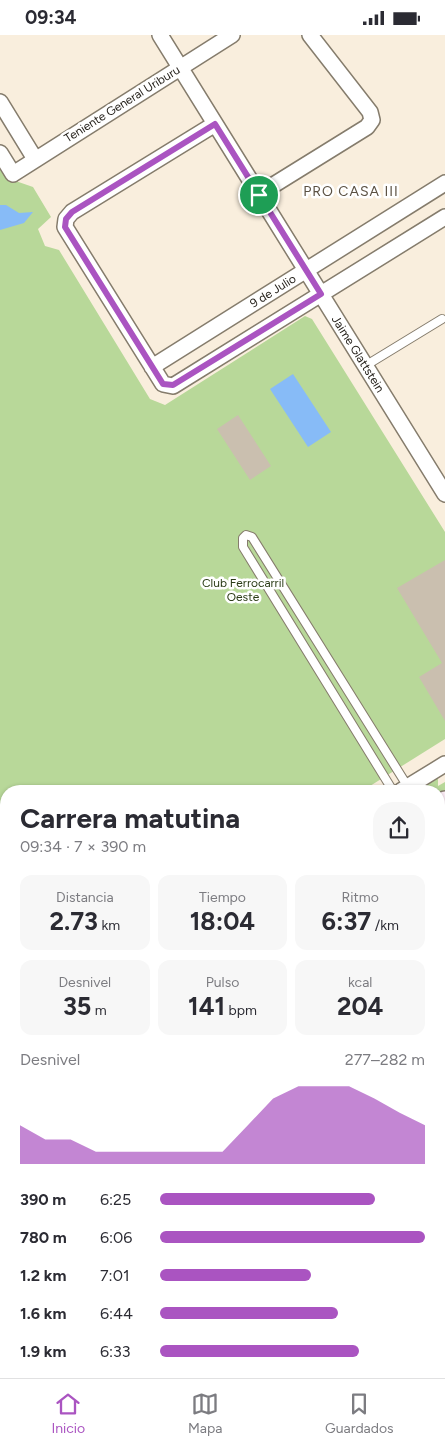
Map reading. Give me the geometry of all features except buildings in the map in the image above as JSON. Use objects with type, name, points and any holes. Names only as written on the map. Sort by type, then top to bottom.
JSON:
[{"type":"street","name":"Jaime Glattstein","points":[[160,35],[445,494]]},
{"type":"street","name":"Teniente General Uriburu","points":[[0,153],[13,174],[232,35]]},
{"type":"street","points":[[259,195],[367,127],[372,120],[370,112],[310,35]]},
{"type":"street","points":[[0,102],[35,159]]},
{"type":"street","points":[[215,124],[72,212],[66,219],[65,227],[163,384],[173,385],[445,217]]},
{"type":"street","name":"9 de Julio","points":[[152,367],[445,183]]},
{"type":"street","points":[[411,785],[445,764]]},
{"type":"lane","points":[[366,366],[442,319]]},
{"type":"lane","points":[[388,785],[243,547],[243,538],[246,535],[252,537],[402,785]]},
{"type":"green space","name":"Club Ferrocarril Oeste","points":[[0,167],[7,178],[33,187],[51,217],[38,229],[45,246],[59,250],[150,399],[165,405],[305,316],[312,319],[445,532],[445,739],[372,785],[0,785]]},
{"type":"green space","points":[[438,773],[438,785],[419,785]]},
{"type":"water","points":[[0,205],[6,205],[19,213],[33,212],[24,223],[0,230]]},
{"type":"water","points":[[293,374],[331,432],[308,447],[270,389]]},
{"type":"district","name":"PRO CASA III","points":[[351,191]]},
{"type":"route","points":[[215,124],[259,195],[321,294],[173,385],[163,384],[65,227],[66,219],[72,212],[215,124]]}]
